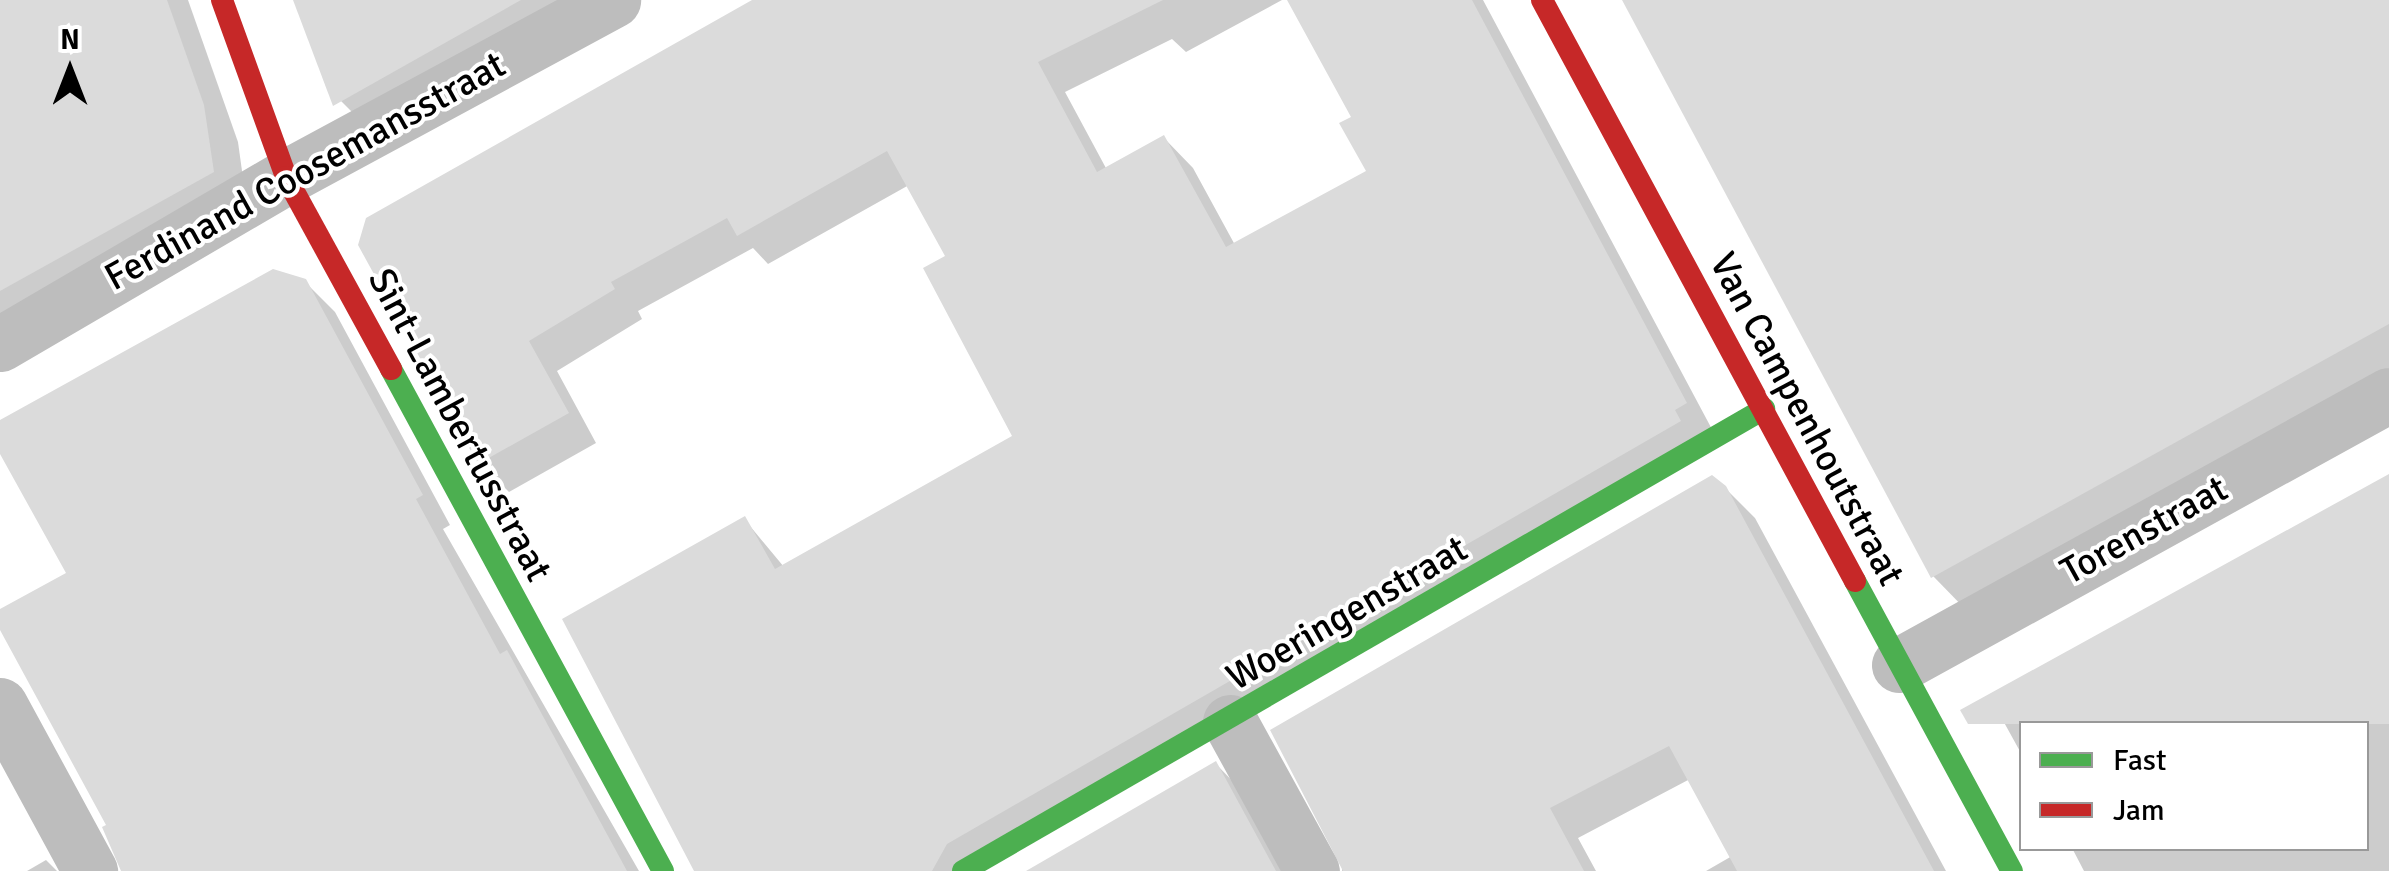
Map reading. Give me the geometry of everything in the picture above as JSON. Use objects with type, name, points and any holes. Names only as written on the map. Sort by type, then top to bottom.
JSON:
[{"type":"street","name":"Sint-Lambertusstraat","points":[[222,0],[286,177],[663,871]]},
{"type":"street","name":"Ferdinand Coosemansstraat","points":[[0,344],[286,177],[612,0]]},
{"type":"street","name":"Van Campenhoutstraat","points":[[1542,0],[2012,871]]},
{"type":"street","name":"Torenstraat","points":[[1899,665],[2389,396]]},
{"type":"street","name":"Woeringenstraat","points":[[963,871],[1230,722],[1764,410]]},
{"type":"street","points":[[0,705],[90,871]]},
{"type":"street","points":[[1230,722],[1312,871]]},
{"type":"building","points":[[0,0],[167,0],[204,105],[214,172],[0,291]]},
{"type":"building","points":[[293,0],[521,0],[333,106]]},
{"type":"building","points":[[752,0],[1163,0],[1038,62],[1097,172],[1164,135],[1226,247],[1366,171],[1339,123],[1351,117],[1287,0],[1472,0],[1687,403],[1675,410],[1681,421],[947,844],[932,871],[694,871],[562,619],[745,516],[775,569],[1012,436],[923,268],[945,256],[887,151],[737,236],[727,218],[611,282],[615,289],[529,341],[569,413],[478,464],[358,245],[366,218]]},
{"type":"building","points":[[1622,0],[2389,0],[2389,324],[1931,578]]},
{"type":"building","points":[[273,269],[306,279],[423,495],[416,499],[500,654],[507,650],[627,871],[121,871],[102,827],[106,825],[0,630],[0,609],[66,573],[0,454],[0,420]]},
{"type":"building","points":[[2389,474],[2389,724],[1968,724],[1960,710]]},
{"type":"building","points":[[1712,475],[1726,486],[1934,871],[1737,871],[1669,746],[1550,808],[1584,871],[1343,871],[1270,730]]},
{"type":"building","points":[[1216,761],[1276,871],[1026,871]]},
{"type":"traffic: fast","points":[[391,369],[663,871]]},
{"type":"traffic: fast","points":[[963,871],[1764,409]]},
{"type":"traffic: fast","points":[[1855,581],[2012,871]]},
{"type":"traffic: jam","points":[[222,0],[286,177],[391,369]]},
{"type":"traffic: jam","points":[[1542,0],[1855,581]]}]
